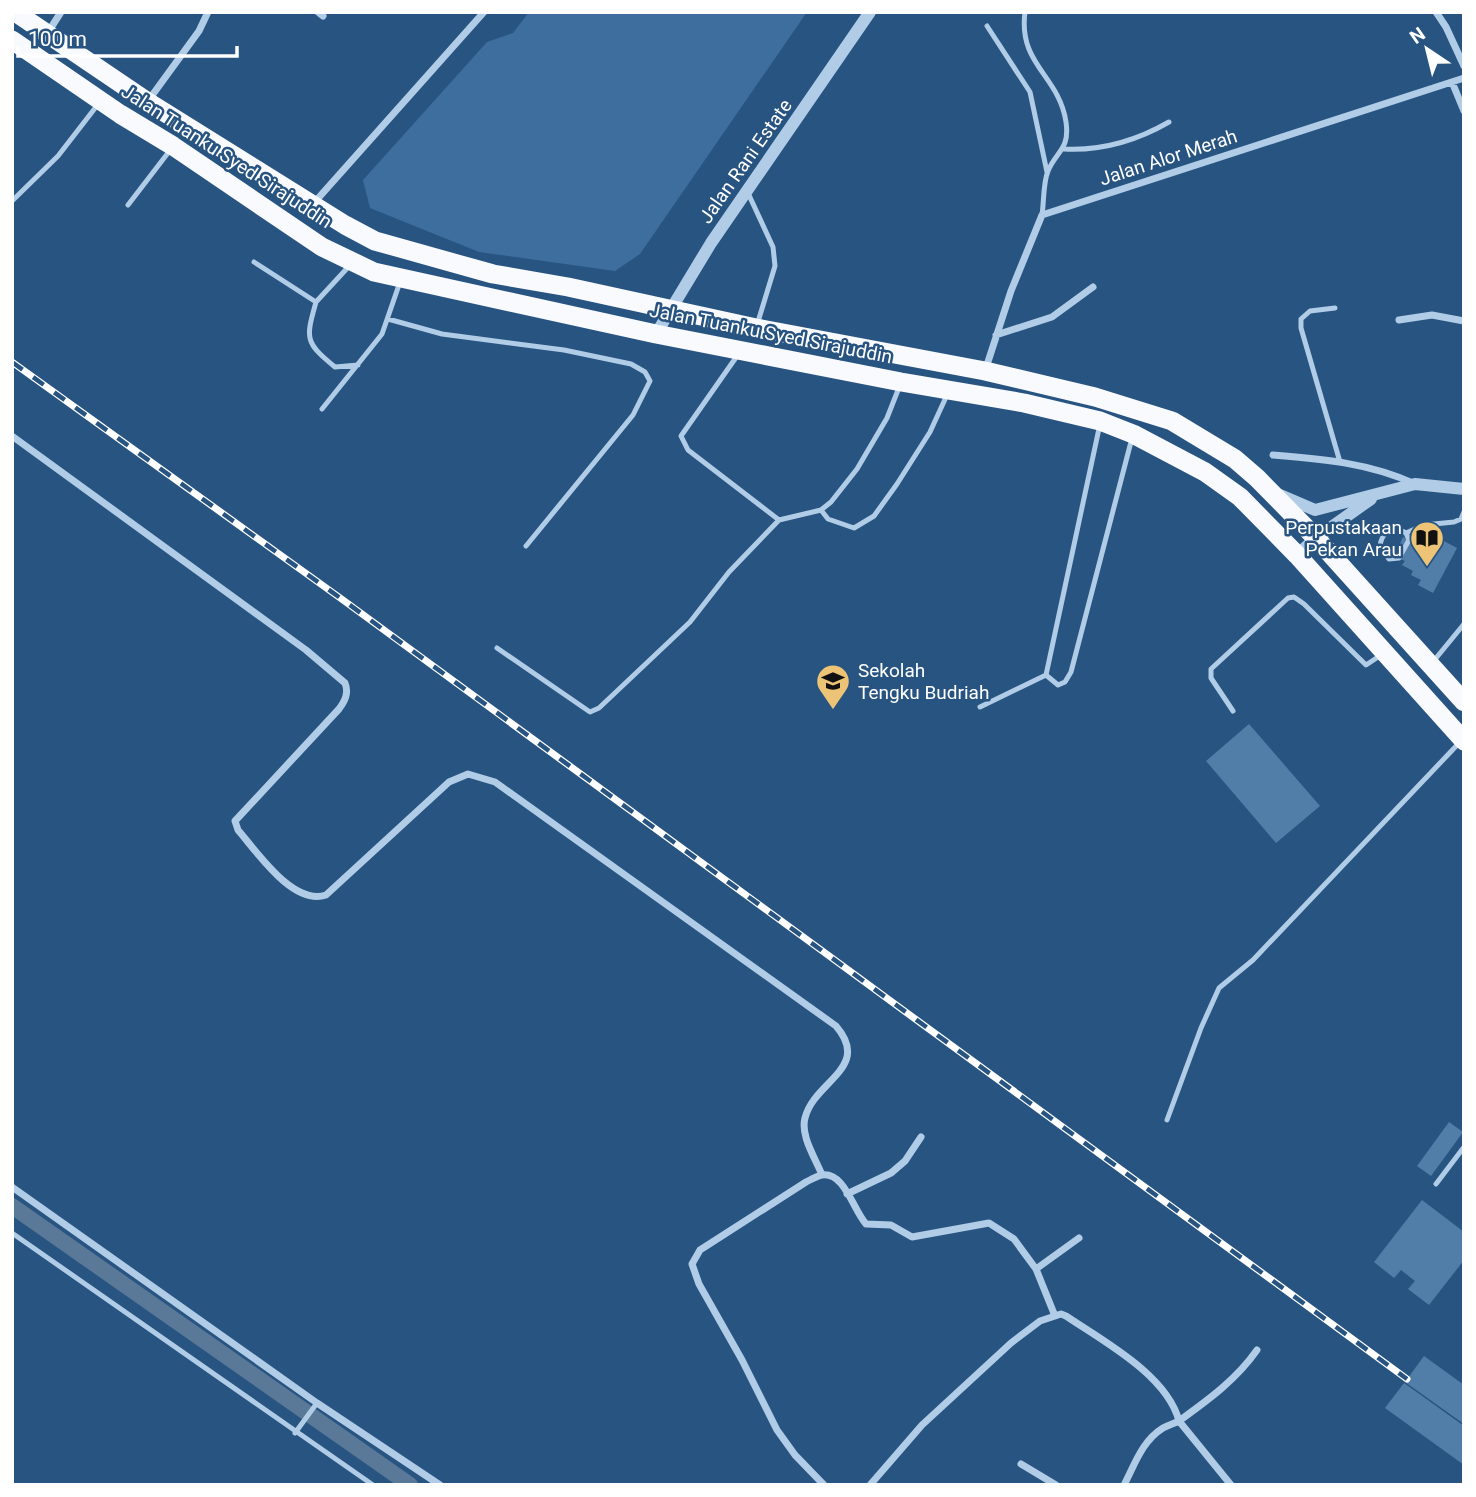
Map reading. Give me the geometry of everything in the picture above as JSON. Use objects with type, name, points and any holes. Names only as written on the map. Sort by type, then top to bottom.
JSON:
[{"type":"highway","name":"Jalan Tuanku Syed Sirajuddin","points":[[15,12],[148,102],[375,241],[406,266],[656,334],[1024,403],[1100,421],[1133,434],[1205,472],[1240,497],[1297,555],[1463,741]]},
{"type":"highway","name":"Jalan Tuanku Syed Sirajuddin","points":[[12,40],[322,247],[374,272],[406,266],[493,274],[568,287],[756,328],[985,372],[1095,397],[1172,421],[1235,459],[1268,489],[1316,538],[1464,702]]},
{"type":"street","points":[[47,34],[61,12]]},
{"type":"street","points":[[148,102],[199,31],[208,12]]},
{"type":"street","points":[[313,205],[484,12]]},
{"type":"street","name":"Jalan Rani Estate","points":[[656,334],[747,192],[870,12]]},
{"type":"street","points":[[1436,12],[1464,66]]},
{"type":"street","name":"Jalan Alor Merah","points":[[1042,215],[1464,78]]},
{"type":"street","points":[[1452,82],[1464,111]]},
{"type":"street","points":[[985,372],[1019,270],[1042,215]]},
{"type":"street","points":[[996,335],[1052,317],[1094,287]]},
{"type":"street","points":[[1399,320],[1432,315],[1464,321]]},
{"type":"street","points":[[12,436],[306,650],[345,683],[346,695],[339,709],[235,821],[238,830],[284,882],[310,896],[326,895],[449,782],[468,774],[495,782],[836,1026],[846,1037],[846,1063],[817,1097],[804,1118],[809,1144],[822,1175]]},
{"type":"street","points":[[1273,455],[1340,462],[1387,471],[1415,484],[1464,489]]},
{"type":"street","points":[[1268,489],[1315,510],[1415,484]]},
{"type":"street","points":[[1297,555],[1316,538],[1380,493]]},
{"type":"street","points":[[847,1194],[891,1173],[905,1161],[922,1137]]},
{"type":"street","points":[[824,1485],[795,1455],[777,1430],[742,1360],[699,1284],[692,1264],[700,1250],[806,1182],[822,1175],[833,1177],[839,1181],[866,1224],[891,1225],[912,1237],[989,1223],[1013,1239],[1036,1269],[1055,1316]]},
{"type":"street","points":[[12,1187],[317,1403],[440,1485]]},
{"type":"street","points":[[1036,1269],[1079,1238]]},
{"type":"street","points":[[870,1485],[922,1425],[1011,1343],[1040,1321],[1055,1316],[1066,1316],[1135,1364],[1170,1400],[1179,1421],[1231,1485]]},
{"type":"street","points":[[1124,1485],[1149,1438],[1179,1421],[1220,1391],[1257,1350]]},
{"type":"street","points":[[1021,1464],[1056,1485]]},
{"type":"lane","points":[[1025,12],[1024,38],[1027,50],[1058,94],[1067,123],[1064,149],[1047,172]]},
{"type":"lane","points":[[987,26],[1030,92],[1047,172],[1042,215]]},
{"type":"lane","points":[[12,201],[58,156],[101,101]]},
{"type":"lane","points":[[1064,149],[1087,150],[1112,146],[1147,135],[1170,122]]},
{"type":"lane","points":[[128,205],[173,146]]},
{"type":"lane","points":[[747,192],[773,247],[775,266],[756,328]]},
{"type":"lane","points":[[254,262],[316,302]]},
{"type":"lane","points":[[353,262],[316,302],[308,330],[310,343],[334,367],[358,365]]},
{"type":"lane","points":[[322,409],[382,334],[406,266]]},
{"type":"lane","points":[[1335,308],[1310,311],[1301,318],[1301,328],[1340,462]]},
{"type":"lane","points":[[387,319],[442,334],[564,350],[631,365],[645,372],[650,381],[633,415],[527,546]]},
{"type":"lane","points":[[741,350],[681,436],[682,442],[688,450],[779,520]]},
{"type":"lane","points":[[497,648],[590,712],[599,708],[690,622],[729,572],[779,520],[821,510],[831,502],[857,469],[887,418],[901,382]]},
{"type":"lane","points":[[821,510],[828,519],[853,528],[874,516],[930,432],[950,389]]},
{"type":"lane","points":[[1046,675],[1100,421]]},
{"type":"lane","points":[[1046,675],[1058,685],[1065,682],[1071,672],[1133,434]]},
{"type":"lane","points":[[1406,533],[1409,540],[1399,558],[1389,559],[1382,551],[1382,538],[1392,530],[1406,533],[1424,525],[1458,522],[1464,512]]},
{"type":"lane","points":[[1233,711],[1210,678],[1211,669],[1288,598],[1294,597],[1304,604],[1366,665],[1383,652]]},
{"type":"lane","points":[[1430,665],[1464,624]]},
{"type":"lane","points":[[980,707],[1046,675]]},
{"type":"lane","points":[[1167,1120],[1219,988],[1253,960],[1463,741]]},
{"type":"lane","points":[[1436,1184],[1464,1147]]},
{"type":"lane","points":[[12,1233],[373,1485]]},
{"type":"lane","points":[[295,1433],[317,1403]]},
{"type":"shaded area","points":[[529,12],[807,12],[640,254],[615,271],[479,252],[370,208],[363,180],[487,42],[513,33]]},
{"type":"building","name":"Perpustakaan Pekan Arau","points":[[1403,537],[1414,543],[1416,539],[1427,544],[1430,539],[1440,545],[1442,540],[1457,548],[1433,593],[1418,585],[1421,580],[1411,575],[1413,571],[1402,565],[1405,561],[1394,556]]},
{"type":"building","points":[[1249,724],[1320,806],[1276,843],[1206,761]]},
{"type":"building","points":[[1449,1122],[1463,1132],[1431,1176],[1417,1166]]},
{"type":"building","points":[[1422,1200],[1464,1232],[1464,1260],[1429,1305],[1408,1289],[1415,1281],[1401,1270],[1394,1278],[1374,1262]]},
{"type":"building","points":[[1424,1356],[1464,1385],[1464,1424],[1405,1382]]},
{"type":"building","points":[[1404,1383],[1464,1426],[1464,1465],[1385,1408]]},
{"type":"waterway","points":[[12,1206],[410,1485]]},
{"type":"railway","points":[[12,362],[343,600],[1407,1379]]},
{"type":"place","name":"Perpustakaan Pekan Arau","points":[[1427,568]]},
{"type":"place","name":"Sekolah Tengku Budriah","points":[[833,711]]}]
